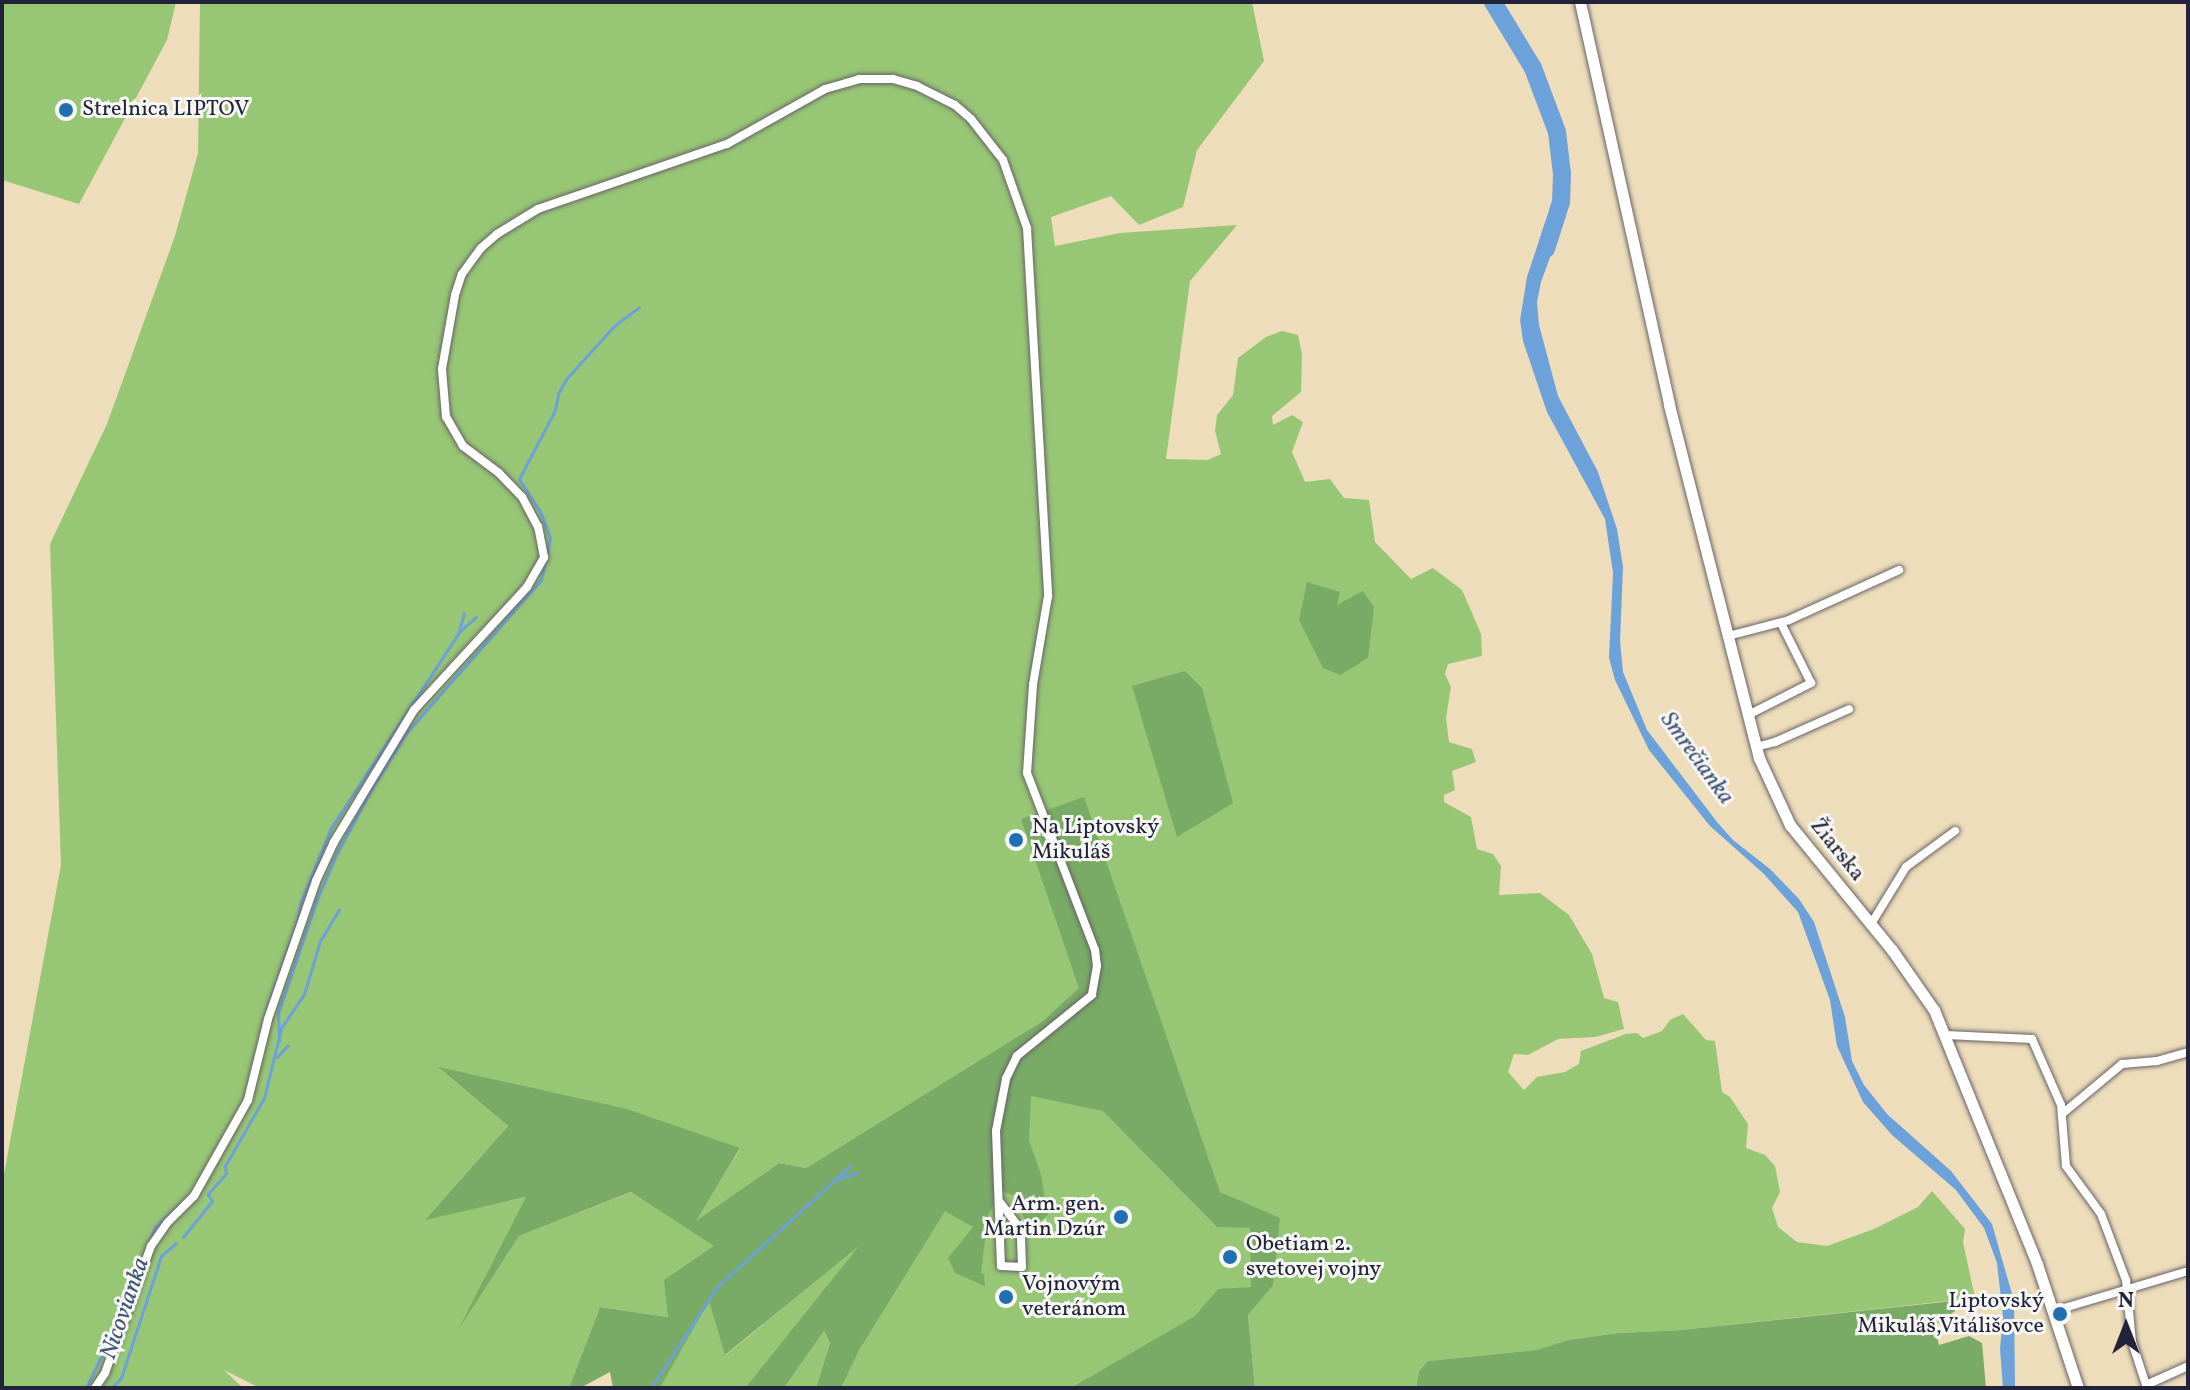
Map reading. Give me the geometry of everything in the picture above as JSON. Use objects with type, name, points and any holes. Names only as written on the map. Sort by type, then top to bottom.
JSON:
[{"type":"street","name":"Žiarska","points":[[1580,2],[1681,457],[1756,747],[1769,785],[1790,825],[1920,986],[1946,1035],[2054,1311],[2078,1388]]},
{"type":"street","points":[[95,1388],[105,1373],[151,1246],[168,1222],[194,1196],[248,1100],[268,1019],[316,881],[334,842],[414,710],[527,587],[544,557],[538,527],[522,497],[499,473],[463,446],[446,417],[442,369],[462,274],[481,248],[497,234],[538,209],[727,144],[825,89],[859,79],[893,79],[917,86],[948,100],[971,119],[1003,160],[1027,228],[1048,596],[1033,685],[1027,773],[1095,950],[1097,966],[1092,995],[1017,1056],[1006,1079],[996,1131],[1001,1266],[1022,1267],[1021,1230],[1001,1203]]},
{"type":"street","points":[[1728,636],[1781,623],[1899,570]]},
{"type":"street","points":[[1748,715],[1811,681],[1781,623]]},
{"type":"street","points":[[1756,747],[1775,742],[1849,709]]},
{"type":"street","points":[[1871,924],[1906,867],[1955,831]]},
{"type":"street","points":[[1946,1035],[2032,1039],[2062,1114],[2066,1166],[2101,1214],[2128,1290],[2132,1342],[2147,1387],[2188,1366]]},
{"type":"street","points":[[2062,1114],[2122,1064],[2163,1060],[2188,1052]]},
{"type":"street","points":[[2054,1311],[2188,1271]]},
{"type":"green space","name":"Strelnica LIPTOV","points":[[2,2],[176,2],[167,40],[79,204],[2,180]]},
{"type":"green space","points":[[200,2],[1252,2],[1264,61],[1197,150],[1183,207],[1139,225],[1111,196],[1051,217],[1055,246],[1120,233],[1237,225],[1190,281],[1166,459],[1208,460],[1221,454],[1215,431],[1217,415],[1233,395],[1238,358],[1266,337],[1282,331],[1298,335],[1302,354],[1301,392],[1272,416],[1273,425],[1292,415],[1303,422],[1292,452],[1305,482],[1330,479],[1344,498],[1369,500],[1375,542],[1411,579],[1433,568],[1462,590],[1481,634],[1482,656],[1448,664],[1445,674],[1451,687],[1446,718],[1449,742],[1472,749],[1476,762],[1452,771],[1455,790],[1444,795],[1444,802],[1471,817],[1477,849],[1493,854],[1501,866],[1499,895],[1540,893],[1569,915],[1592,954],[1604,998],[1618,1002],[1624,1029],[1595,1037],[1558,1039],[1528,1055],[1514,1054],[1508,1072],[1524,1090],[1537,1077],[1565,1072],[1579,1064],[1581,1051],[1626,1034],[1637,1033],[1643,1038],[1662,1031],[1670,1020],[1683,1014],[1706,1040],[1715,1041],[1722,1092],[1730,1097],[1748,1124],[1746,1148],[1765,1155],[1775,1166],[1780,1192],[1772,1208],[1778,1227],[1797,1242],[1827,1246],[1874,1229],[1918,1207],[1932,1191],[1965,1229],[1963,1242],[1975,1298],[1681,1330],[1618,1333],[1568,1340],[1536,1350],[1428,1361],[1419,1371],[1416,1388],[1255,1388],[1248,1315],[1258,1302],[1138,1388],[841,1388],[1011,1041],[806,1168],[779,1163],[694,1223],[740,1149],[440,1069],[508,1126],[426,1219],[527,1197],[464,1319],[519,1236],[632,1192],[715,1246],[669,1317],[600,1307],[569,1388],[260,1388],[224,1370],[243,1388],[2,1388],[2,1185],[61,865],[50,544],[107,424],[175,236],[198,153]]},
{"type":"green space","points":[[1307,582],[1340,592],[1337,605],[1363,591],[1374,607],[1368,658],[1340,675],[1323,668],[1299,620]]},
{"type":"green space","points":[[1185,671],[1202,688],[1233,803],[1177,837],[1132,686]]},
{"type":"green space","points":[[1084,797],[1220,1192],[1280,1218],[1273,1285],[1248,1315],[1255,1388],[1071,1388],[1195,1316],[1218,1289],[1251,1287],[1250,1228],[1217,1227],[1103,1111],[1031,1096],[1029,1140],[1041,1175],[1048,1215],[1029,1229],[1014,1196],[1001,1190],[988,1215],[981,1273],[984,1274],[985,1286],[955,1273],[948,1258],[973,1227],[945,1211],[861,1347],[841,1388],[816,1388],[830,1343],[824,1331],[784,1388],[747,1386],[859,1246],[725,1355],[709,1301],[660,1388],[613,1388],[610,1372],[580,1388],[569,1388],[600,1307],[668,1317],[664,1280],[714,1246],[631,1192],[519,1236],[458,1330],[526,1197],[425,1220],[508,1126],[438,1067],[627,1109],[740,1148],[696,1221],[779,1163],[806,1168],[1043,1021],[1079,988],[1021,819]]},
{"type":"green space","points":[[863,1242],[748,1388],[660,1388],[709,1300],[726,1355]]},
{"type":"green space","points":[[1953,1301],[1955,1311],[1934,1326],[1939,1345],[1969,1336],[1982,1343],[1986,1388],[1416,1388],[1419,1371],[1428,1361],[1536,1350],[1568,1340],[1618,1333],[1681,1330]]},
{"type":"green space","points":[[824,1331],[830,1343],[816,1388],[784,1388]]},
{"type":"water","points":[[1545,223],[1560,230],[1541,282],[1537,302],[1539,325],[1558,396],[1598,472],[1617,529],[1623,567],[1620,641],[1623,672],[1647,730],[1717,822],[1733,840],[1770,869],[1799,899],[1814,922],[1845,1017],[1852,1061],[1864,1085],[1887,1114],[1951,1171],[1992,1224],[2014,1301],[2015,1388],[2003,1388],[2000,1349],[2003,1317],[1997,1263],[1984,1228],[1956,1190],[1892,1135],[1863,1102],[1837,1046],[1830,1000],[1798,912],[1764,874],[1710,826],[1649,750],[1615,680],[1609,658],[1613,573],[1605,519],[1547,412],[1523,341],[1520,320],[1527,277]]},
{"type":"waterway","name":"Smrečianka","points":[[1493,2],[1533,68],[1557,132],[1562,174],[1561,202],[1546,249]]},
{"type":"waterway","points":[[279,1041],[278,1013],[317,899],[336,855],[372,788],[407,732],[541,580],[550,538],[541,513],[519,479],[555,410],[558,394],[566,379],[614,326],[639,307]]},
{"type":"waterway","points":[[298,919],[300,904],[331,828],[458,634],[464,613]]},
{"type":"waterway","points":[[458,633],[476,617]]},
{"type":"waterway","points":[[183,1237],[212,1201],[208,1194],[226,1173],[225,1166],[264,1098],[281,1028],[304,994],[320,941],[339,909]]},
{"type":"waterway","points":[[267,1009],[298,918]]},
{"type":"waterway","points":[[277,1057],[288,1045]]},
{"type":"waterway","points":[[651,1388],[717,1287],[850,1166]]},
{"type":"waterway","points":[[838,1179],[857,1173]]},
{"type":"waterway","points":[[86,1388],[118,1321],[155,1227],[179,1205]]},
{"type":"waterway","name":"Nicovianka","points":[[111,1388],[121,1378],[161,1256],[176,1243]]},
{"type":"place","name":"Strelnica LIPTOV","points":[[66,110]]},
{"type":"place","name":"Na Liptovský Mikuláš","points":[[1016,840]]},
{"type":"place","name":"Arm. gen. Martin Dzúr","points":[[1121,1217]]},
{"type":"place","name":"Obetiam 2. svetovej vojny","points":[[1230,1257]]},
{"type":"place","name":"Vojnovým veteránom","points":[[1006,1297]]},
{"type":"place","name":"Liptovský Mikuláš,Vitálišovce","points":[[2060,1314]]}]
